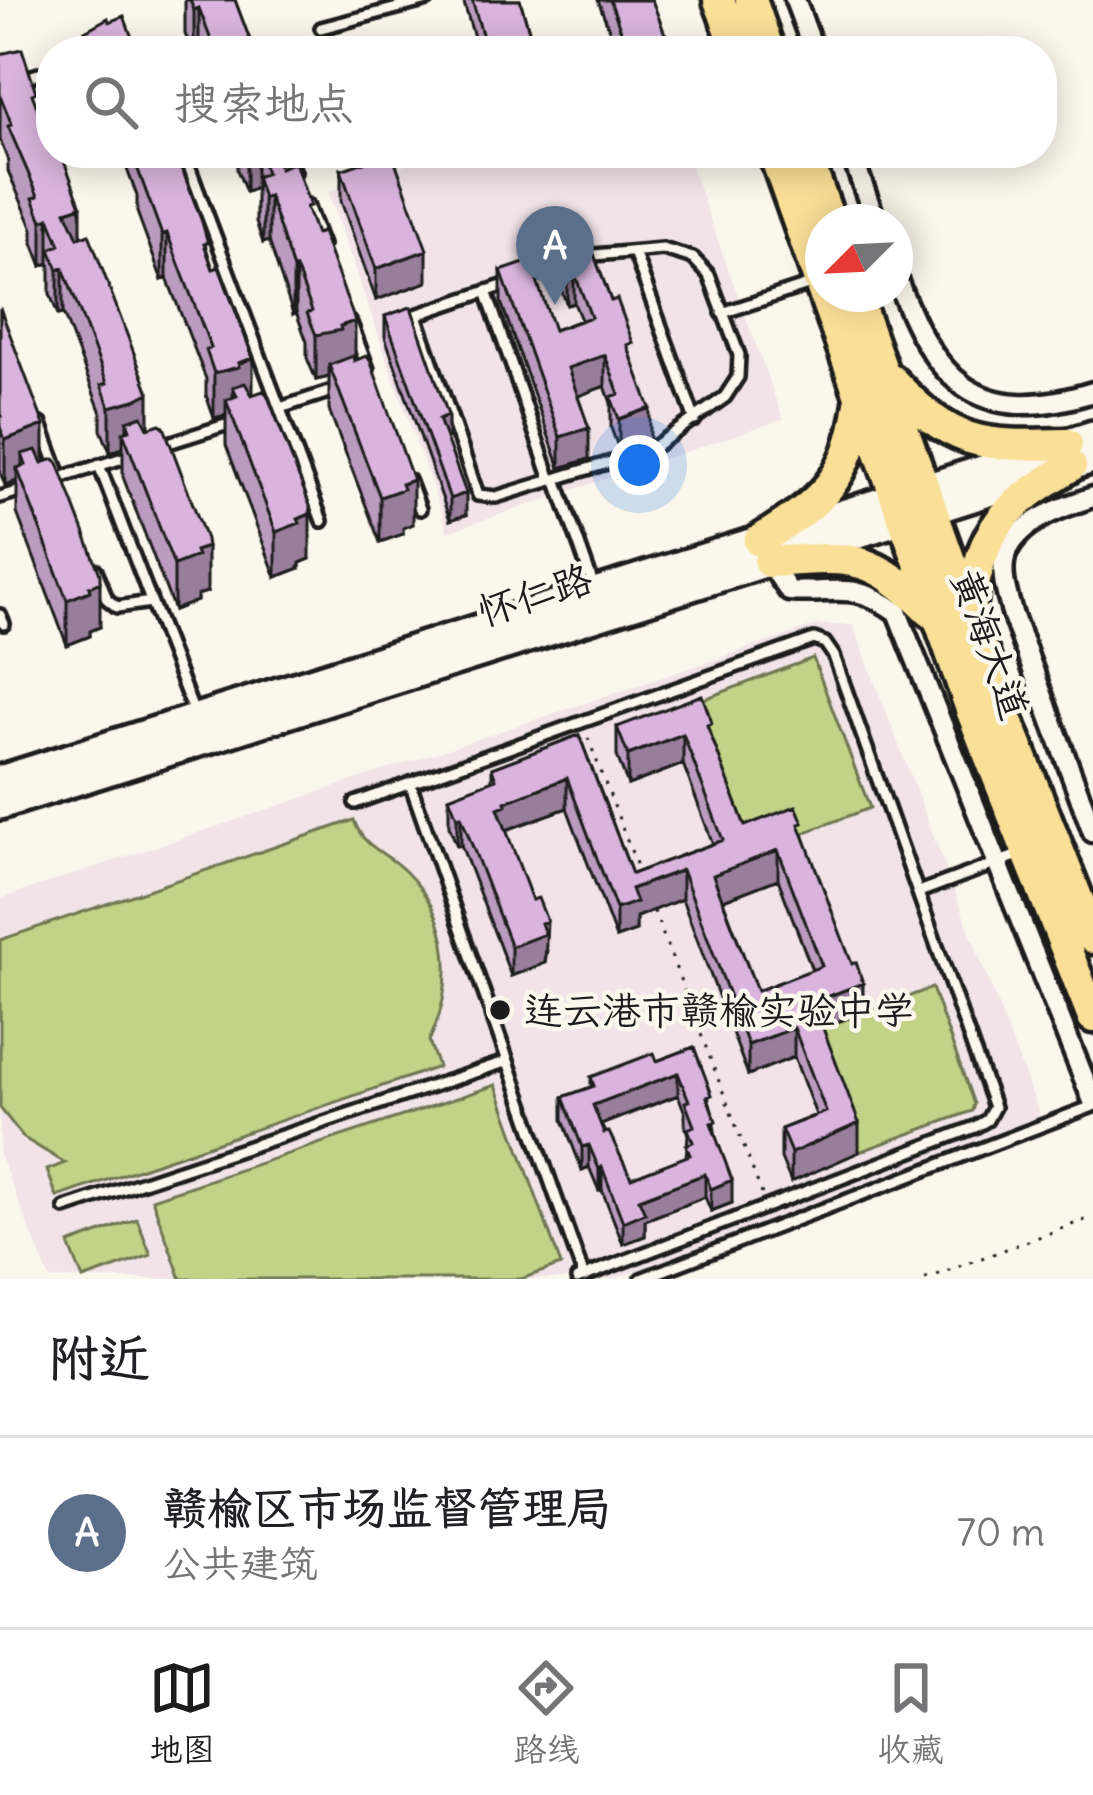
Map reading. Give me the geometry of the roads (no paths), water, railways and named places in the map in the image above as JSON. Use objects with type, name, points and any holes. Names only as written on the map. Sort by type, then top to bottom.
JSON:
[{"type":"main road","points":[[719,0],[732,36]]},
{"type":"main road","points":[[751,0],[764,36]]},
{"type":"main road","name":"黄海大道","points":[[779,168],[805,241]]},
{"type":"main road","points":[[811,168],[824,204]]},
{"type":"main road","name":"黄海大道","points":[[830,312],[861,397],[914,504]]},
{"type":"main road","name":"黄海大道","points":[[862,312],[883,371],[914,504],[954,617],[1093,938]]},
{"type":"main road","points":[[883,371],[921,411],[970,440],[1081,451]]},
{"type":"main road","points":[[764,552],[836,482],[855,437],[861,397]]},
{"type":"main road","points":[[764,552],[880,568],[954,617],[994,527],[1081,451]]},
{"type":"main road","name":"怀仁路","points":[[0,805],[1081,451]]},
{"type":"main road","name":"怀仁路","points":[[0,780],[596,592],[764,552]]},
{"type":"main road","name":"黄海大道","points":[[954,617],[1012,857],[1093,1017]]},
{"type":"street","points":[[795,0],[808,36]]},
{"type":"street","points":[[856,168],[869,204]]},
{"type":"street","points":[[911,312],[934,360],[969,391],[1025,406],[1051,405],[1093,392]]},
{"type":"street","points":[[1093,497],[1029,526],[1005,555],[1004,581],[1012,616],[1093,832]]},
{"type":"street","points":[[764,552],[789,591],[852,590],[876,597],[897,612],[1012,857],[1093,1104]]},
{"type":"lane","points":[[321,28],[428,0]]},
{"type":"lane","points":[[0,86],[36,75]]},
{"type":"lane","points":[[190,168],[322,521]]},
{"type":"lane","points":[[294,168],[326,256]]},
{"type":"lane","points":[[678,251],[710,275],[739,355],[738,377],[725,397],[650,450],[496,497],[478,495],[416,315],[594,255],[634,252],[678,251]]},
{"type":"lane","points":[[634,252],[694,420]]},
{"type":"lane","points":[[486,291],[596,592]]},
{"type":"lane","points":[[722,313],[805,293]]},
{"type":"lane","points":[[349,317],[371,379]]},
{"type":"lane","points":[[0,497],[349,386]]},
{"type":"lane","points":[[38,418],[69,498]]},
{"type":"lane","points":[[99,465],[196,718]]},
{"type":"lane","points":[[404,466],[420,509]]},
{"type":"lane","points":[[92,559],[107,599],[117,607],[152,602]]},
{"type":"lane","points":[[355,803],[410,783],[814,639],[825,643],[834,656],[994,1108],[975,1127],[580,1278],[410,783]]},
{"type":"lane","points":[[919,892],[1012,857]]},
{"type":"lane","points":[[65,1208],[508,1061]]},
{"type":"lane","points":[[641,1279],[1093,1104]]},
{"type":"place","name":"赣榆区市场监督管理局","points":[[555,305]]},
{"type":"place","name":"连云港市赣榆实验中学","points":[[500,1010]]}]
